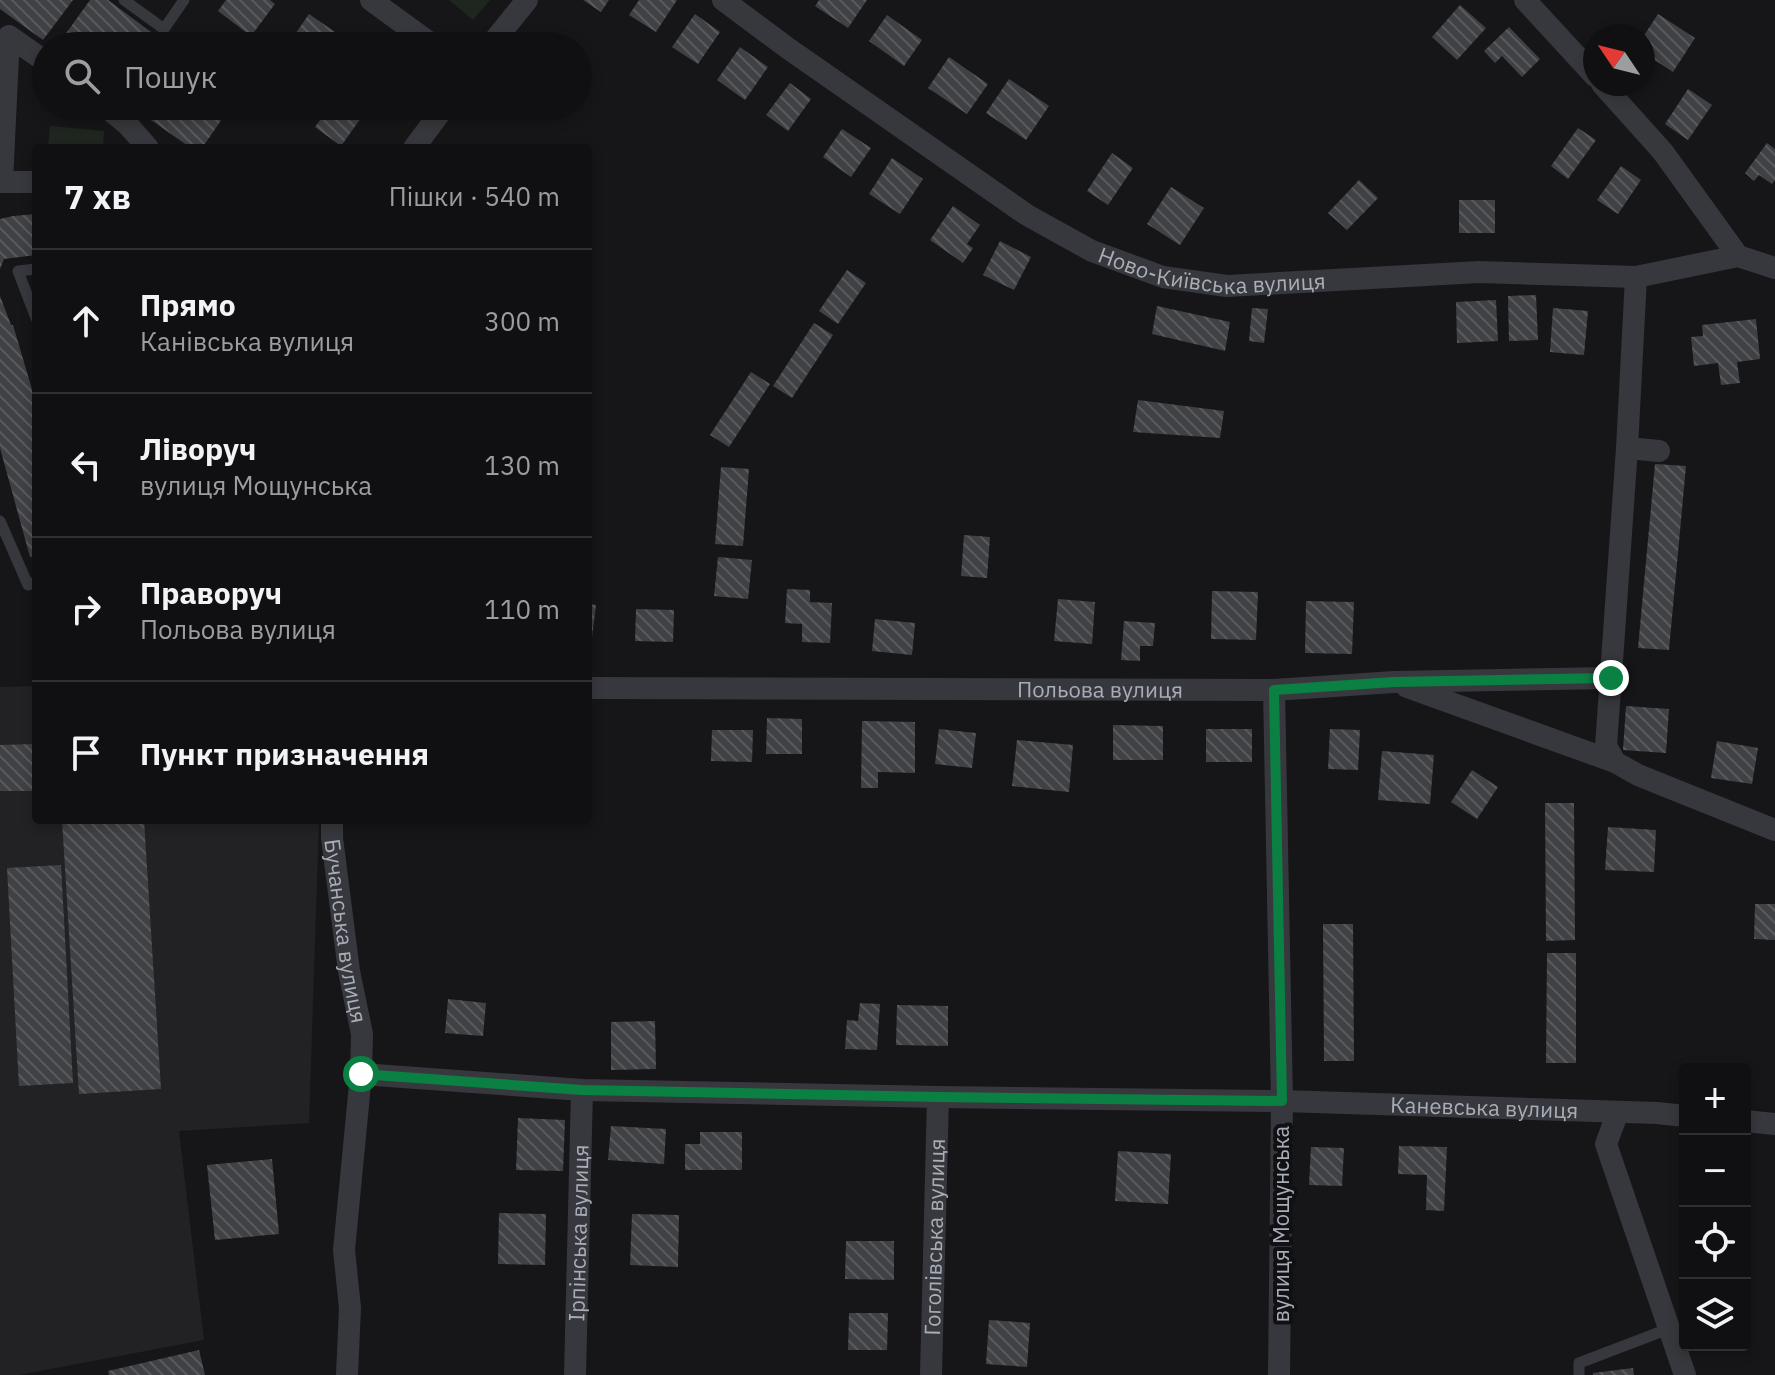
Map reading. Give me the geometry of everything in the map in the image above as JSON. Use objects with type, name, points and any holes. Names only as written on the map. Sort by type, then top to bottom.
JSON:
[{"type":"street","points":[[371,0],[415,32]]},
{"type":"street","points":[[501,32],[527,0]]},
{"type":"street","name":"Ново-Київська вулиця","points":[[723,0],[1027,215],[1092,251],[1163,277],[1227,286],[1479,272],[1636,277],[1738,256],[1775,268]]},
{"type":"street","points":[[1525,0],[1583,63]]},
{"type":"street","points":[[5,32],[32,52]]},
{"type":"street","points":[[5,32],[1,182],[32,182]]},
{"type":"street","points":[[1613,96],[1663,152],[1738,256]]},
{"type":"street","points":[[122,120],[145,144]]},
{"type":"street","points":[[417,144],[435,120]]},
{"type":"street","points":[[1615,762],[1606,746],[1636,277]]},
{"type":"street","points":[[1627,448],[1659,451]]},
{"type":"street","name":"Польова вулиця","points":[[592,688],[1274,690],[1394,682],[1611,678]]},
{"type":"street","points":[[1394,682],[1615,762],[1638,775],[1775,830]]},
{"type":"street","name":"вулиця Мощунська","points":[[1274,690],[1282,1101],[1279,1375]]},
{"type":"street","name":"Бучанська вулиця","points":[[332,824],[349,971],[362,1034],[344,1250],[350,1308],[347,1375]]},
{"type":"street","name":"Каневська вулиця","points":[[361,1074],[582,1090],[1282,1101],[1679,1116]]},
{"type":"street","name":"Ірпінська вулиця","points":[[575,1375],[582,1090]]},
{"type":"street","name":"Гоголівська вулиця","points":[[931,1375],[938,1097]]},
{"type":"street","points":[[1618,1112],[1606,1144],[1685,1375]]},
{"type":"street","points":[[1751,1122],[1775,1124]]},
{"type":"lane","points":[[124,0],[164,29],[184,0]]},
{"type":"lane","points":[[32,269],[18,271],[32,308]]},
{"type":"lane","points":[[0,521],[28,585],[32,584]]},
{"type":"lane","points":[[1579,1375],[1579,1363],[1668,1329]]},
{"type":"shaded area","points":[[449,0],[490,0],[473,20]]},
{"type":"shaded area","points":[[50,126],[104,131],[103,144],[48,144]]},
{"type":"shaded area","points":[[32,686],[32,824],[319,824],[309,1123],[179,1131],[204,1340],[19,1375],[0,1375],[0,687]]},
{"type":"building","points":[[0,0],[73,0],[49,32],[32,32],[0,9]]},
{"type":"building","points":[[90,0],[108,0],[151,32],[67,32]]},
{"type":"building","points":[[226,0],[270,0],[275,4],[254,32],[246,32],[218,11]]},
{"type":"building","points":[[583,0],[609,0],[601,12]]},
{"type":"building","points":[[639,0],[677,0],[656,32],[629,15]]},
{"type":"building","points":[[819,0],[867,0],[848,28],[815,6]]},
{"type":"building","points":[[1460,5],[1486,28],[1457,60],[1432,37]]},
{"type":"building","points":[[309,14],[335,32],[297,32]]},
{"type":"building","points":[[695,14],[720,32],[698,64],[672,47]]},
{"type":"building","points":[[1658,14],[1695,38],[1673,72],[1655,60],[1655,24],[1651,24]]},
{"type":"building","points":[[887,15],[922,40],[904,66],[869,41]]},
{"type":"building","points":[[1509,27],[1540,59],[1522,77],[1502,56],[1495,63],[1484,51]]},
{"type":"building","points":[[740,47],[768,67],[745,100],[717,80]]},
{"type":"building","points":[[949,57],[988,84],[967,114],[928,88]]},
{"type":"building","points":[[1009,79],[1049,106],[1026,140],[986,113]]},
{"type":"building","points":[[790,83],[811,99],[788,131],[766,115]]},
{"type":"building","points":[[1688,89],[1712,105],[1688,140],[1665,124]]},
{"type":"building","points":[[151,120],[221,120],[205,144],[185,144]]},
{"type":"building","points":[[320,120],[360,120],[342,144],[315,127]]},
{"type":"building","points":[[1578,128],[1596,140],[1568,179],[1551,166]]},
{"type":"building","points":[[842,129],[871,148],[851,177],[823,157]]},
{"type":"building","points":[[1767,143],[1775,149],[1775,180],[1772,184],[1759,175],[1754,181],[1745,173]]},
{"type":"building","points":[[1112,153],[1133,168],[1108,205],[1087,191]]},
{"type":"building","points":[[892,158],[923,179],[900,214],[869,194]]},
{"type":"building","points":[[1621,166],[1641,180],[1618,214],[1597,200]]},
{"type":"building","points":[[1359,180],[1378,198],[1347,230],[1328,213]]},
{"type":"building","points":[[1171,187],[1204,208],[1180,245],[1147,224]]},
{"type":"building","points":[[1459,200],[1495,200],[1495,233],[1459,233]]},
{"type":"building","points":[[953,206],[980,225],[967,244],[973,248],[963,263],[930,240]]},
{"type":"building","points":[[32,214],[32,256],[4,259],[0,269],[0,219]]},
{"type":"building","points":[[1000,241],[1031,257],[1014,290],[983,275]]},
{"type":"building","points":[[847,270],[866,283],[838,324],[819,311]]},
{"type":"building","points":[[1536,295],[1538,340],[1509,341],[1508,296]]},
{"type":"building","points":[[0,296],[13,325],[32,389],[32,557],[0,448]]},
{"type":"building","points":[[1496,300],[1498,341],[1457,343],[1456,302]]},
{"type":"building","points":[[1157,306],[1230,322],[1225,351],[1152,334]]},
{"type":"building","points":[[1252,308],[1268,309],[1264,343],[1249,341]]},
{"type":"building","points":[[1553,308],[1588,311],[1584,355],[1550,352]]},
{"type":"building","points":[[1756,319],[1760,359],[1737,362],[1740,383],[1721,385],[1718,363],[1694,366],[1691,337],[1703,336],[1702,325]]},
{"type":"building","points":[[814,323],[833,335],[792,398],[773,386]]},
{"type":"building","points":[[751,372],[770,384],[729,447],[710,435]]},
{"type":"building","points":[[1138,400],[1224,411],[1220,438],[1133,432]]},
{"type":"building","points":[[1655,464],[1686,466],[1669,650],[1638,648]]},
{"type":"building","points":[[721,467],[749,469],[743,546],[715,544]]},
{"type":"building","points":[[964,535],[990,537],[987,578],[961,576]]},
{"type":"building","points":[[718,557],[752,560],[748,599],[714,596]]},
{"type":"building","points":[[787,589],[810,590],[810,602],[832,603],[830,643],[802,642],[802,624],[785,623]]},
{"type":"building","points":[[1212,591],[1258,592],[1256,640],[1211,639]]},
{"type":"building","points":[[1058,599],[1095,602],[1092,644],[1054,641]]},
{"type":"building","points":[[1306,601],[1354,602],[1352,654],[1305,653]]},
{"type":"building","points":[[592,604],[596,605],[592,637]]},
{"type":"building","points":[[636,609],[674,610],[673,642],[635,641]]},
{"type":"building","points":[[875,619],[915,623],[912,655],[872,651]]},
{"type":"building","points":[[1124,621],[1155,623],[1153,646],[1140,646],[1140,661],[1121,660]]},
{"type":"building","points":[[1626,706],[1669,709],[1666,753],[1623,750]]},
{"type":"building","points":[[767,718],[802,719],[802,754],[766,754]]},
{"type":"building","points":[[862,721],[915,722],[915,773],[878,772],[878,788],[861,788]]},
{"type":"building","points":[[1113,725],[1163,726],[1163,760],[1113,760]]},
{"type":"building","points":[[939,729],[976,733],[972,768],[935,764]]},
{"type":"building","points":[[1206,729],[1252,729],[1252,762],[1206,762]]},
{"type":"building","points":[[1330,729],[1360,730],[1358,770],[1328,769]]},
{"type":"building","points":[[712,730],[753,730],[752,762],[711,761]]},
{"type":"building","points":[[1017,740],[1073,745],[1069,792],[1012,786]]},
{"type":"building","points":[[1717,741],[1758,748],[1752,784],[1711,778]]},
{"type":"building","points":[[32,744],[32,791],[0,791],[0,745]]},
{"type":"building","points":[[1382,751],[1434,755],[1430,804],[1378,800]]},
{"type":"building","points":[[1472,770],[1498,787],[1477,819],[1451,802]]},
{"type":"building","points":[[1545,803],[1574,803],[1575,940],[1546,941]]},
{"type":"building","points":[[62,824],[144,824],[161,1089],[79,1094]]},
{"type":"building","points":[[1608,827],[1656,830],[1654,872],[1605,870]]},
{"type":"building","points":[[61,865],[73,1083],[19,1086],[7,868]]},
{"type":"building","points":[[1755,904],[1775,904],[1775,940],[1754,939]]},
{"type":"building","points":[[1323,924],[1353,924],[1354,1061],[1324,1061]]},
{"type":"building","points":[[1547,953],[1576,953],[1576,1063],[1546,1063]]},
{"type":"building","points":[[448,999],[486,1003],[483,1036],[445,1033]]},
{"type":"building","points":[[860,1003],[880,1004],[877,1050],[845,1049],[847,1020],[858,1021]]},
{"type":"building","points":[[897,1005],[948,1006],[948,1046],[896,1045]]},
{"type":"building","points":[[655,1021],[656,1069],[611,1070],[611,1022]]},
{"type":"building","points":[[518,1118],[565,1120],[563,1171],[516,1170]]},
{"type":"building","points":[[611,1126],[666,1129],[664,1164],[608,1160]]},
{"type":"building","points":[[700,1132],[742,1132],[742,1170],[685,1170],[685,1144],[700,1144]]},
{"type":"building","points":[[1399,1146],[1447,1147],[1444,1211],[1426,1210],[1427,1175],[1398,1174]]},
{"type":"building","points":[[1311,1147],[1344,1148],[1342,1186],[1309,1185]]},
{"type":"building","points":[[1118,1151],[1171,1154],[1168,1204],[1115,1201]]},
{"type":"building","points":[[272,1159],[279,1234],[215,1240],[207,1165]]},
{"type":"building","points":[[499,1213],[546,1214],[545,1265],[498,1264]]},
{"type":"building","points":[[632,1214],[679,1215],[678,1267],[630,1265]]},
{"type":"building","points":[[846,1241],[894,1241],[894,1280],[845,1279]]},
{"type":"building","points":[[849,1313],[888,1313],[887,1350],[848,1350]]},
{"type":"building","points":[[989,1320],[1030,1323],[1027,1367],[986,1364]]},
{"type":"building","points":[[199,1350],[205,1375],[109,1375],[108,1371]]},
{"type":"building","points":[[1633,1368],[1634,1375],[1593,1375],[1593,1373]]},
{"type":"route","points":[[361,1074],[582,1090],[1282,1101],[1274,690],[1394,682],[1611,678]]}]
